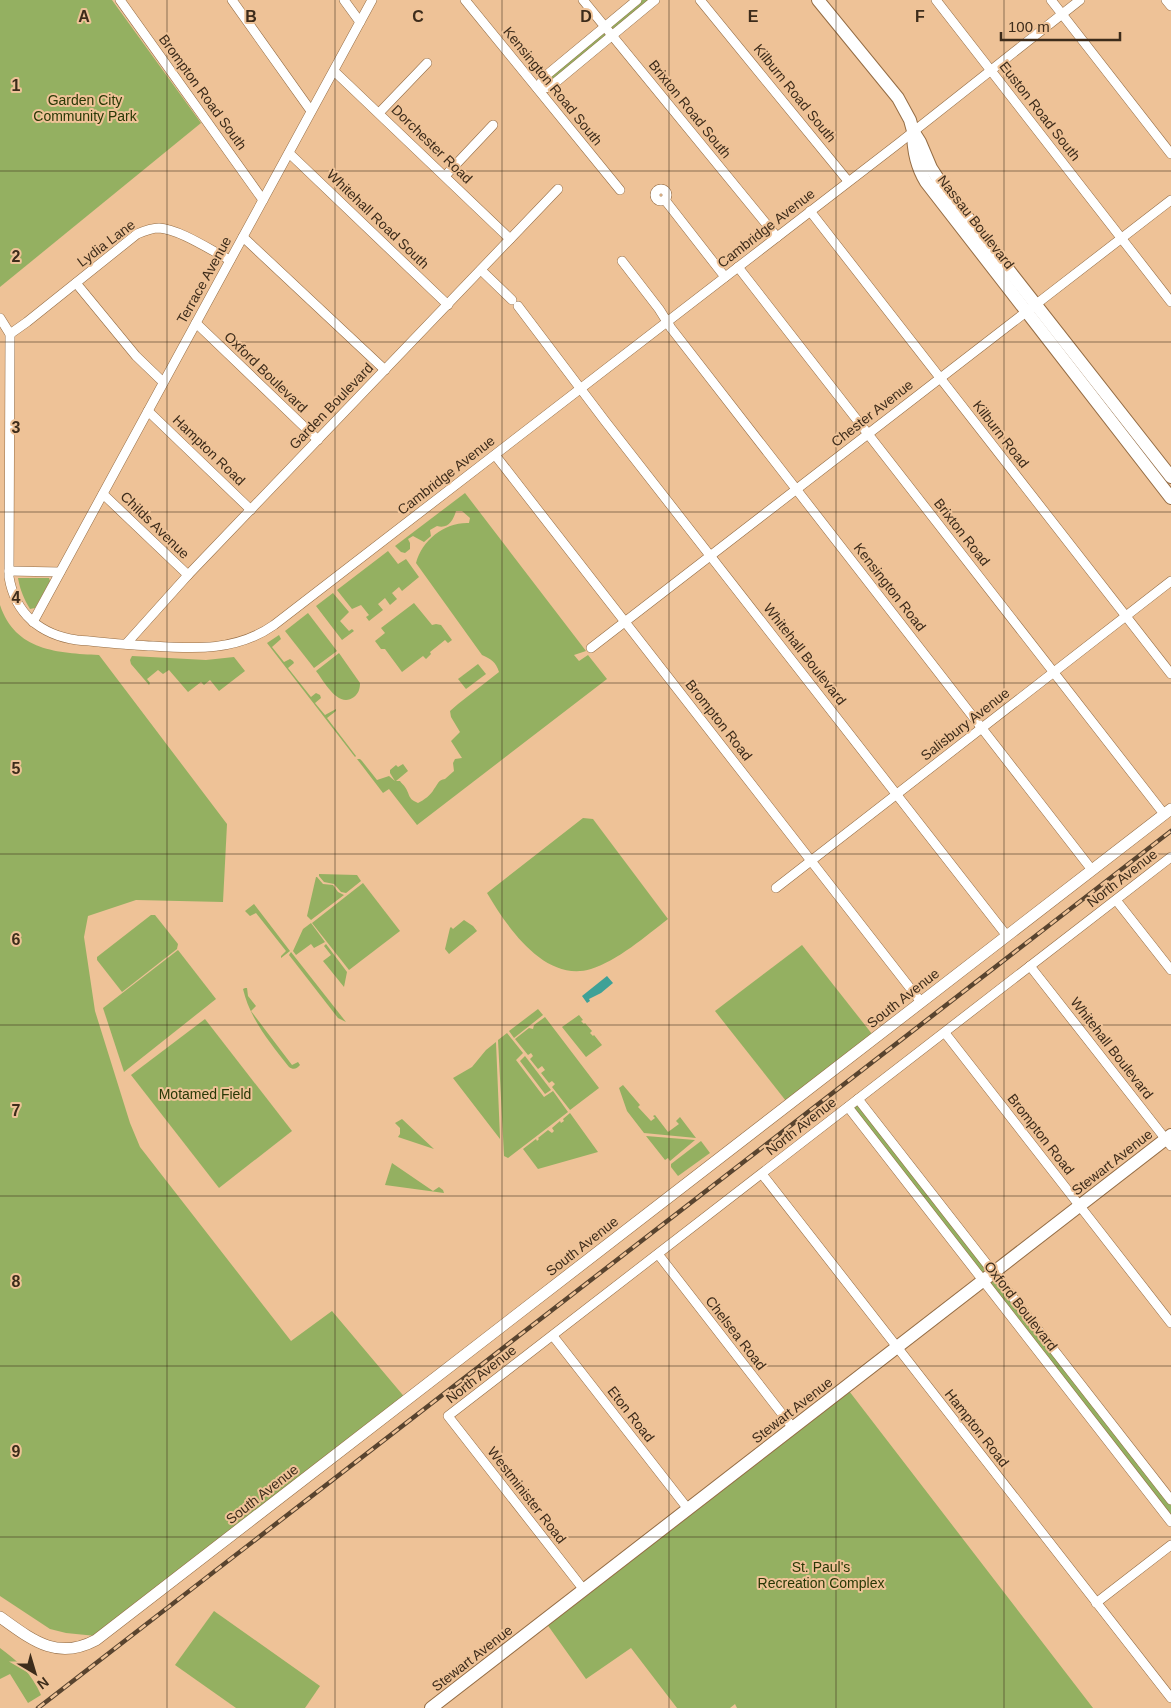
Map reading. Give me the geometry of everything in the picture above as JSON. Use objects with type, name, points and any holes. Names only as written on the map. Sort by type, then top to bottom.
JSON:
[{"type":"main road","name":"Nassau Boulevard","points":[[818,0],[898,98],[910,120],[925,157],[936,176],[1171,498]]},
{"type":"main road","name":"Nassau Boulevard","points":[[1031,308],[1171,477]]},
{"type":"main road","name":"Stewart Avenue","points":[[431,1708],[988,1276],[1169,1140]]},
{"type":"street","name":"Brompton Road South","points":[[120,0],[263,200]]},
{"type":"street","points":[[232,0],[311,111]]},
{"type":"street","points":[[344,0],[360,22]]},
{"type":"street","name":"Terrace Avenue","points":[[33,622],[372,0]]},
{"type":"street","name":"Kensington Road South","points":[[465,0],[620,190]]},
{"type":"street","name":"Brixton Road South","points":[[583,0],[777,236]]},
{"type":"street","points":[[637,0],[542,78],[538,89],[550,87],[655,0]]},
{"type":"street","name":"Kilburn Road South","points":[[700,0],[848,181]]},
{"type":"street","name":"Euston Road South","points":[[936,0],[1171,302]]},
{"type":"street","points":[[1051,0],[1171,154]]},
{"type":"street","name":"Cambridge Avenue","points":[[10,334],[9,571],[13,594],[24,614],[49,633],[65,638],[126,644],[206,648],[233,645],[257,636],[274,625],[1080,0]]},
{"type":"street","points":[[1166,0],[1171,6]]},
{"type":"street","points":[[379,113],[427,63]]},
{"type":"street","name":"Dorchester Road","points":[[334,71],[510,239]]},
{"type":"street","points":[[445,176],[493,125]]},
{"type":"street","name":"Whitehall Road South","points":[[289,153],[448,305]]},
{"type":"street","name":"Garden Boulevard","points":[[126,644],[188,575],[558,189]]},
{"type":"street","points":[[665,200],[725,277]]},
{"type":"street","name":"Chester Avenue","points":[[591,648],[1171,200]]},
{"type":"street","name":"Kilburn Road","points":[[810,211],[1171,674]]},
{"type":"street","name":"Lydia Lane","points":[[10,334],[137,234],[150,228],[174,231],[230,260]]},
{"type":"street","points":[[243,237],[385,370]]},
{"type":"street","name":"Kensington Road","points":[[622,261],[796,489],[1092,870]]},
{"type":"street","name":"Brixton Road","points":[[738,267],[1054,672],[1168,811]]},
{"type":"street","name":"Whitehall Boulevard","points":[[481,270],[515,303],[1007,936]]},
{"type":"street","points":[[76,283],[136,356],[163,382]]},
{"type":"street","points":[[0,318],[10,334]]},
{"type":"street","name":"Oxford Boulevard","points":[[196,324],[318,440]]},
{"type":"street","name":"Hampton Road","points":[[148,411],[251,510]]},
{"type":"street","name":"Brompton Road","points":[[495,455],[921,1002]]},
{"type":"street","name":"Childs Avenue","points":[[103,494],[188,575]]},
{"type":"street","points":[[9,571],[60,572]]},
{"type":"street","name":"Salisbury Avenue","points":[[776,888],[1171,581]]},
{"type":"street","name":"South Avenue","points":[[0,1617],[32,1639],[51,1648],[70,1649],[86,1646],[96,1640],[1168,811]]},
{"type":"street","name":"North Avenue","points":[[448,1416],[1171,857]]},
{"type":"street","points":[[1116,900],[1171,970]]},
{"type":"street","name":"Whitehall Boulevard","points":[[1030,966],[1169,1140]]},
{"type":"street","name":"Brompton Road","points":[[945,1032],[1171,1323]]},
{"type":"street","name":"Oxford Boulevard","points":[[858,1099],[924,1183],[1051,1368],[1171,1522]]},
{"type":"street","name":"Oxford Boulevard","points":[[848,1107],[914,1191],[1062,1360],[1171,1500]]},
{"type":"street","name":"Hampton Road","points":[[762,1174],[1171,1698]]},
{"type":"street","points":[[914,1191],[924,1183]]},
{"type":"street","name":"Chelsea Road","points":[[658,1254],[793,1428]]},
{"type":"street","name":"Eton Road","points":[[553,1336],[688,1509]]},
{"type":"street","points":[[1051,1368],[1062,1360]]},
{"type":"street","name":"Westminister Road","points":[[448,1416],[584,1590]]},
{"type":"street","points":[[1116,1451],[1126,1443]]},
{"type":"street","points":[[1096,1603],[1171,1545]]},
{"type":"green space","name":"Garden City Community Park","points":[[0,0],[112,0],[201,123],[0,287]]},
{"type":"green space","points":[[637,0],[655,0],[550,87],[538,89],[543,78]]},
{"type":"green space","points":[[465,493],[586,651],[574,655],[579,661],[588,655],[607,679],[417,825],[389,789],[383,793],[357,759],[362,761],[377,780],[389,776],[395,781],[390,770],[396,765],[398,767],[403,764],[408,771],[396,781],[400,781],[412,800],[418,803],[423,800],[431,793],[439,781],[445,779],[454,771],[453,763],[455,759],[462,758],[451,741],[460,732],[451,717],[450,711],[499,672],[493,661],[482,655],[416,563],[423,547],[436,534],[443,529],[460,523],[469,523],[470,518],[462,511],[456,511],[452,521],[447,525],[437,526],[430,530],[431,536],[424,542],[413,536],[408,539],[410,549],[405,553],[395,546]]},
{"type":"green space","points":[[388,551],[398,564],[406,559],[419,577],[402,591],[399,587],[392,593],[397,599],[390,605],[385,598],[378,604],[383,610],[369,621],[366,617],[369,615],[361,605],[352,609],[337,590]]},
{"type":"green space","points":[[18,578],[49,578],[50,581],[35,608],[30,609],[24,598]]},
{"type":"green space","points":[[333,593],[349,612],[340,621],[349,631],[352,629],[354,631],[342,640],[316,606]]},
{"type":"green space","points":[[414,603],[432,625],[441,625],[452,640],[448,643],[445,640],[430,652],[431,654],[426,659],[423,656],[402,672],[385,649],[381,649],[375,641],[385,633],[381,628]]},
{"type":"green space","points":[[0,605],[7,620],[16,632],[27,641],[68,653],[99,655],[227,824],[223,902],[136,900],[88,916],[84,937],[95,1011],[130,1123],[140,1147],[291,1341],[332,1311],[407,1400],[96,1636],[66,1633],[50,1629],[0,1596]]},
{"type":"green space","points":[[308,613],[337,651],[314,668],[285,631]]},
{"type":"green space","points":[[279,635],[281,639],[272,647],[284,662],[290,659],[293,661],[294,663],[288,668],[311,697],[316,693],[320,695],[321,698],[315,703],[325,715],[336,709],[327,718],[355,757],[267,643]]},
{"type":"green space","points":[[339,653],[360,683],[357,694],[348,700],[337,697],[316,671]]},
{"type":"green space","points":[[132,656],[206,660],[234,657],[245,671],[219,691],[210,680],[204,685],[201,682],[188,692],[169,670],[163,674],[158,670],[147,679],[150,683],[149,685],[131,664]]},
{"type":"green space","points":[[478,664],[486,674],[466,689],[458,679]]},
{"type":"green space","points":[[583,818],[593,819],[668,919],[611,960],[591,969],[574,971],[558,968],[543,960],[529,949],[505,921],[487,893]]},
{"type":"green space","points":[[319,874],[357,875],[361,881],[346,893],[341,892],[334,884],[324,882]]},
{"type":"green space","points":[[316,877],[323,884],[333,885],[338,892],[344,895],[311,920],[307,916]]},
{"type":"green space","points":[[363,883],[400,931],[349,970],[312,923]]},
{"type":"green space","points":[[254,904],[290,951],[281,958],[286,951],[256,913],[250,916],[245,911]]},
{"type":"green space","points":[[151,915],[155,915],[178,944],[177,949],[122,992],[97,960],[97,957]]},
{"type":"green space","points":[[464,920],[477,931],[449,954],[445,949],[450,928],[453,929]]},
{"type":"green space","points":[[311,923],[325,942],[314,948],[311,944],[296,955],[293,951],[303,929]]},
{"type":"green space","points":[[326,944],[347,972],[344,987],[323,961],[331,955],[324,946]]},
{"type":"green space","points":[[802,945],[872,1034],[786,1101],[715,1011]]},
{"type":"green space","points":[[178,950],[216,999],[124,1072],[103,1008]]},
{"type":"green space","points":[[291,952],[346,1022],[338,1018],[289,955]]},
{"type":"green space","points":[[247,988],[248,996],[256,1006],[251,1011],[292,1065],[298,1062],[300,1065],[298,1067],[293,1069],[289,1067],[262,1030],[250,1010],[243,989]]},
{"type":"green space","points":[[538,1009],[543,1015],[514,1038],[509,1031]]},
{"type":"green space","points":[[579,1015],[583,1020],[581,1021],[592,1031],[590,1033],[602,1045],[586,1057],[562,1027]]},
{"type":"green space","points":[[545,1017],[599,1088],[570,1110],[552,1087],[555,1084],[552,1081],[549,1083],[541,1073],[545,1070],[542,1066],[538,1069],[530,1059],[533,1056],[531,1053],[528,1055],[515,1039],[529,1028],[533,1029],[534,1025]]},
{"type":"green space","name":"Motamed Field","points":[[205,1019],[292,1131],[219,1188],[131,1075]]},
{"type":"green space","points":[[507,1033],[523,1053],[516,1060],[544,1097],[553,1091],[568,1112],[508,1158],[504,1156],[498,1040]]},
{"type":"green space","points":[[496,1042],[500,1139],[453,1078],[472,1067],[486,1050]]},
{"type":"green space","points":[[525,1056],[551,1090],[545,1094],[520,1061]]},
{"type":"green space","points":[[623,1085],[640,1105],[638,1107],[651,1121],[655,1118],[653,1116],[655,1115],[668,1132],[679,1124],[676,1121],[680,1117],[696,1138],[644,1133],[627,1111],[619,1088]]},
{"type":"green space","points":[[858,1101],[1171,1502],[1171,1520],[850,1107]]},
{"type":"green space","points":[[570,1113],[598,1152],[538,1169],[523,1149],[536,1139],[537,1141],[548,1130],[552,1133],[554,1131],[552,1128],[560,1121],[561,1123],[564,1121],[563,1119]]},
{"type":"green space","points":[[402,1119],[434,1149],[398,1137],[400,1128],[395,1123]]},
{"type":"green space","points":[[646,1136],[695,1140],[670,1161],[668,1158],[665,1160]]},
{"type":"green space","points":[[701,1141],[710,1153],[678,1176],[671,1167],[671,1164]]},
{"type":"green space","points":[[392,1163],[433,1191],[439,1187],[444,1193],[385,1185]]},
{"type":"green space","name":"St. Paul's Recreation Complex","points":[[846,1387],[1093,1708],[737,1708],[735,1704],[730,1708],[677,1708],[631,1648],[586,1679],[544,1620]]},
{"type":"green space","points":[[214,1611],[320,1686],[305,1708],[236,1708],[175,1665]]},
{"type":"green space","points":[[0,1648],[24,1668],[41,1695],[28,1703],[10,1674],[0,1679]]},
{"type":"water","points":[[607,976],[613,983],[601,993],[589,999],[590,1001],[587,1003],[582,996]]},
{"type":"railway","points":[[38,1708],[1171,831]]}]
